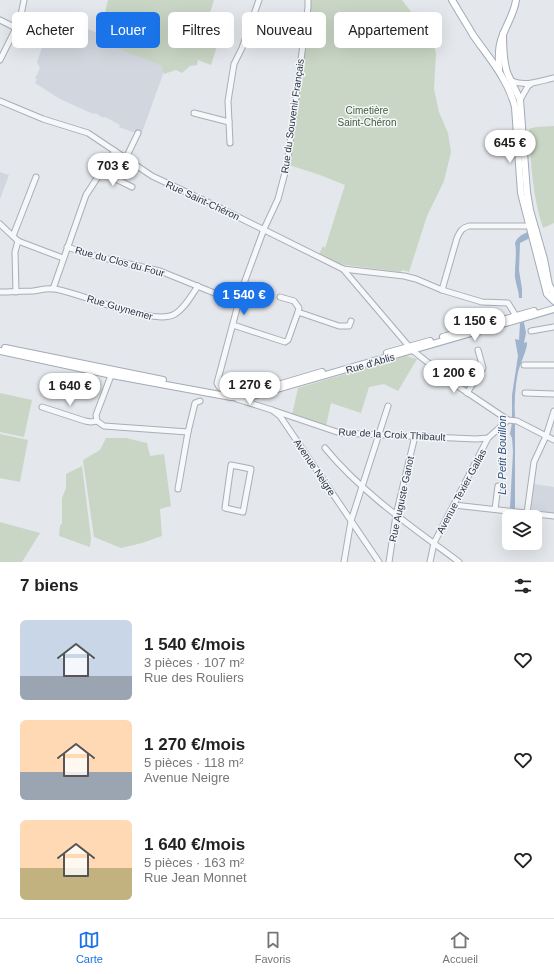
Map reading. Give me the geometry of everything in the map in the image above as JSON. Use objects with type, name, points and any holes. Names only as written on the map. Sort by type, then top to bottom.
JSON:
[{"type":"main road","points":[[452,0],[473,35],[499,72],[510,83],[517,87],[520,100],[526,192],[544,259],[553,301]]},
{"type":"main road","points":[[499,72],[498,53],[503,34],[514,11],[516,0]]},
{"type":"main road","points":[[503,34],[504,57],[516,107],[521,193],[548,294],[553,301]]},
{"type":"main road","points":[[489,56],[498,53]]},
{"type":"main road","points":[[489,56],[507,71]]},
{"type":"main road","name":"Rue d'Ablis","points":[[246,399],[410,349],[534,315],[553,301]]},
{"type":"main road","name":"Rue d'Ablis","points":[[112,372],[230,394],[246,399],[516,316],[553,301]]},
{"type":"main road","points":[[0,347],[112,372]]},
{"type":"main road","points":[[0,351],[112,372]]},
{"type":"street","points":[[22,12],[24,0]]},
{"type":"street","points":[[230,143],[228,101],[234,64],[242,48],[258,0]]},
{"type":"street","name":"Rue du Souvenir Français","points":[[230,394],[219,388],[217,383],[243,286],[264,229],[278,199],[287,165],[308,0]]},
{"type":"street","points":[[0,20],[12,26]]},
{"type":"street","points":[[0,60],[12,36]]},
{"type":"street","points":[[513,96],[517,87],[554,78]]},
{"type":"street","points":[[520,100],[530,84]]},
{"type":"street","name":"Rue Saint-Chéron","points":[[0,101],[43,119],[88,132],[152,176],[264,229],[343,269]]},
{"type":"street","points":[[194,113],[229,122]]},
{"type":"street","points":[[126,158],[138,133]]},
{"type":"street","points":[[53,289],[86,195],[115,151]]},
{"type":"street","points":[[102,172],[132,187]]},
{"type":"street","points":[[13,236],[36,177]]},
{"type":"street","points":[[0,224],[18,241],[63,258]]},
{"type":"street","points":[[442,290],[460,232],[463,228],[469,226],[529,226]]},
{"type":"street","points":[[16,292],[15,252],[18,241]]},
{"type":"street","name":"Rue du Clos du Four","points":[[68,247],[95,256],[160,271],[239,303]]},
{"type":"street","points":[[343,269],[404,276],[416,279],[442,290],[482,302],[508,303],[516,316]]},
{"type":"street","points":[[343,269],[410,349],[467,393],[511,420],[554,440]]},
{"type":"street","name":"Rue Guynemer","points":[[0,292],[53,289],[71,293],[115,308],[158,318],[167,317],[179,311],[198,286]]},
{"type":"street","points":[[233,325],[285,342],[288,340],[299,308],[294,301],[280,296]]},
{"type":"street","points":[[298,312],[338,326],[349,326],[351,321]]},
{"type":"street","points":[[531,331],[554,327]]},
{"type":"street","points":[[467,393],[484,368],[478,350]]},
{"type":"street","points":[[524,365],[554,365]]},
{"type":"street","points":[[97,421],[96,414],[112,372]]},
{"type":"street","points":[[525,393],[554,394]]},
{"type":"street","name":"Avenue Neigre","points":[[230,394],[272,410],[280,416],[379,562]]},
{"type":"street","points":[[178,489],[188,432],[195,404],[200,401]]},
{"type":"street","points":[[344,562],[351,520],[388,406]]},
{"type":"street","points":[[42,407],[85,421],[97,421],[104,426],[188,432]]},
{"type":"street","name":"Rue de la Croix Thibault","points":[[272,410],[340,433],[476,439],[488,438]]},
{"type":"street","points":[[527,510],[534,462],[546,436],[554,410]]},
{"type":"street","points":[[488,438],[511,420]]},
{"type":"street","name":"Rue Auguste Ganot","points":[[388,562],[396,515],[415,436]]},
{"type":"street","name":"Avenue Texier Gallas","points":[[430,562],[434,543],[488,438]]},
{"type":"street","points":[[325,448],[362,486],[396,515],[459,562]]},
{"type":"street","points":[[231,465],[251,469],[243,512],[240,511],[225,508],[231,465]]},
{"type":"street","points":[[495,509],[498,486]]},
{"type":"street","points":[[454,505],[504,510]]},
{"type":"street","points":[[542,515],[554,516]]},
{"type":"shaded area","points":[[88,29],[96,32],[96,48],[138,48],[151,53],[166,66],[141,135],[119,127],[120,125],[105,117],[104,118],[98,114],[91,113],[60,99],[35,83],[37,79],[35,78],[40,68],[37,62],[42,48],[88,48]]},
{"type":"shaded area","points":[[0,172],[9,175],[0,199]]},
{"type":"shaded area","points":[[534,484],[554,487],[554,513],[531,509]]},
{"type":"green space","points":[[108,0],[214,0],[210,12],[168,12],[168,48],[216,48],[211,65],[198,60],[197,65],[190,66],[182,73],[176,70],[164,74],[162,66],[117,48],[160,48],[160,12],[105,12]]},
{"type":"green space","name":"Cimetière Saint-Chéron","points":[[310,0],[402,0],[411,12],[334,12],[334,48],[435,48],[436,53],[434,89],[439,112],[448,133],[451,152],[444,181],[427,216],[409,272],[403,270],[400,272],[338,264],[319,254],[323,246],[325,248],[345,185],[289,165],[304,48],[326,48],[326,12],[308,12]]},
{"type":"green space","points":[[554,126],[554,223],[543,228],[534,191],[529,129]]},
{"type":"green space","points":[[406,356],[417,359],[398,391],[384,384],[369,387],[361,413],[331,403],[326,426],[292,415],[298,388]]},
{"type":"green space","points":[[0,393],[32,400],[24,437],[0,432]]},
{"type":"green space","points":[[0,434],[28,440],[20,482],[0,478]]},
{"type":"green space","points":[[106,438],[126,438],[147,443],[150,456],[164,454],[171,506],[160,509],[162,536],[121,548],[94,537],[83,460],[100,450]]},
{"type":"green space","points":[[82,466],[91,538],[90,547],[59,536],[60,525],[62,524],[62,498],[66,488],[66,474]]},
{"type":"green space","points":[[0,522],[40,533],[22,562],[0,562]]},
{"type":"water","points":[[528,232],[530,238],[520,243],[519,270],[522,298],[519,298],[515,275],[515,243],[519,237]]},
{"type":"water","points":[[524,322],[526,333],[524,343],[527,342],[527,345],[518,372],[515,395],[515,418],[512,418],[512,395],[518,356],[515,339],[519,340],[520,323]]},
{"type":"water","points":[[512,423],[515,423],[515,509],[510,508],[513,452],[512,438],[510,434]]},
{"type":"water label","name":"Le Petit Bouillon","points":[[502,455]]}]
